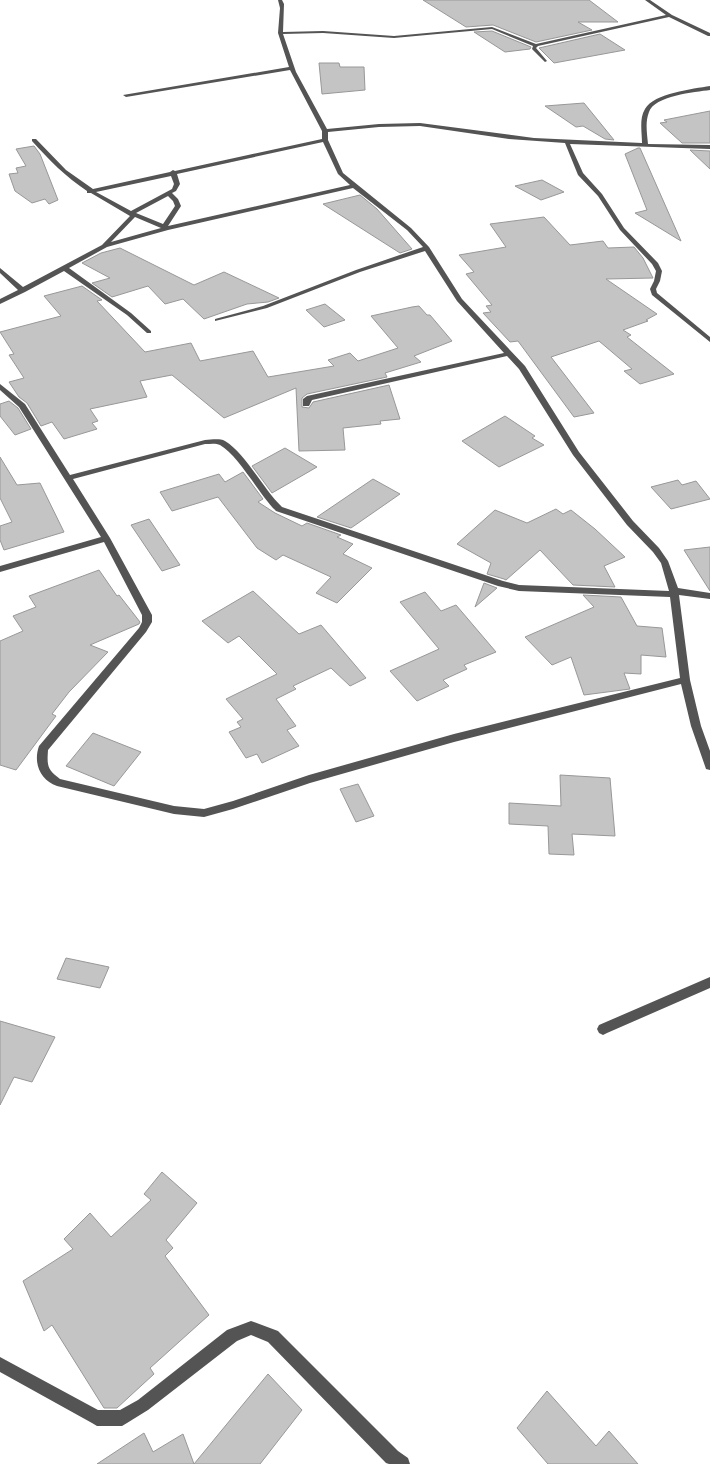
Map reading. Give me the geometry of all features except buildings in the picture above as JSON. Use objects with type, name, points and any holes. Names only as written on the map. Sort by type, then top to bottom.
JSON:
[{"type":"street","points":[[280,0],[282,17],[280,33],[292,68],[325,131],[325,140],[341,174],[409,229],[427,248],[459,300],[526,374],[576,453],[630,523],[656,550],[665,563],[674,593],[685,680],[696,726],[710,766]]},
{"type":"street","points":[[647,0],[670,16],[710,35]]},
{"type":"street","points":[[280,33],[323,32],[394,37],[492,28],[536,44],[670,16]]},
{"type":"street","points":[[536,44],[534,48],[545,60]]},
{"type":"street","points":[[126,95],[292,68]]},
{"type":"street","points":[[645,145],[644,122],[647,108],[656,101],[710,88]]},
{"type":"street","points":[[325,131],[352,127],[410,124],[509,137],[567,142],[710,147]]},
{"type":"street","points":[[34,140],[56,165],[89,192],[132,214],[166,228]]},
{"type":"street","points":[[89,192],[325,140]]},
{"type":"street","points":[[567,142],[580,174],[600,196],[622,229],[655,263],[659,271],[653,289],[654,294],[710,340]]},
{"type":"street","points":[[105,246],[132,214],[169,194],[177,184],[173,172]]},
{"type":"street","points":[[0,302],[105,246],[166,228],[354,186]]},
{"type":"street","points":[[166,228],[178,206],[176,200],[169,194]]},
{"type":"street","points":[[217,320],[266,307],[358,271],[427,248]]},
{"type":"street","points":[[63,267],[129,314],[149,332]]},
{"type":"street","points":[[0,270],[23,291]]},
{"type":"street","points":[[306,404],[307,399],[310,398],[508,354]]},
{"type":"street","points":[[0,386],[22,406],[106,538],[147,614],[147,622],[143,630],[43,749],[42,762],[45,773],[57,782],[174,810],[204,813],[309,779],[454,738],[685,680]]},
{"type":"street","points":[[67,478],[205,442],[221,442],[239,457],[268,500],[279,509],[501,584],[519,588],[710,596]]},
{"type":"street","points":[[0,569],[106,538]]},
{"type":"street","points":[[603,1029],[701,984],[710,982]]},
{"type":"street","points":[[0,1364],[97,1418],[122,1418],[143,1405],[232,1335],[251,1328],[273,1336],[392,1457],[402,1464]]}]
